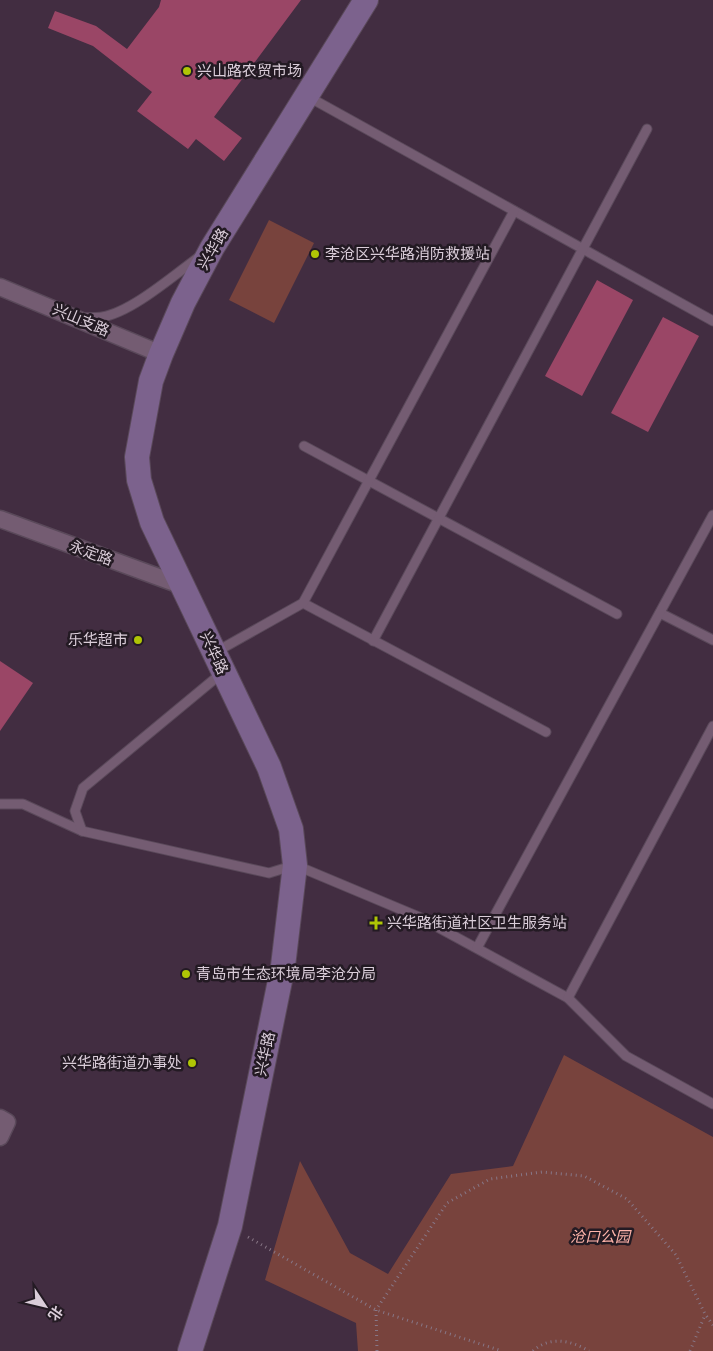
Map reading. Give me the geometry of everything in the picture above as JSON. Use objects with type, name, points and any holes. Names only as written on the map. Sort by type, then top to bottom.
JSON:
[{"type":"street","name":"兴华路","points":[[190,1351],[230,1226],[283,966],[295,865],[291,829],[268,766],[152,522],[139,480],[138,457],[151,381],[183,303],[212,248],[366,0]]},
{"type":"street","name":"兴山支路","points":[[0,287],[161,354]]},
{"type":"street","name":"永定路","points":[[0,519],[183,586]]},
{"type":"street","points":[[0,1118],[8,1122],[0,1138]]},
{"type":"lane","points":[[307,96],[713,321]]},
{"type":"lane","points":[[373,641],[647,129]]},
{"type":"lane","points":[[82,831],[75,811],[83,788],[219,662],[302,603],[514,211]]},
{"type":"lane","points":[[78,318],[102,317],[122,310],[212,248]]},
{"type":"lane","points":[[304,446],[618,614]]},
{"type":"lane","points":[[477,948],[713,515]]},
{"type":"lane","points":[[302,603],[546,732]]},
{"type":"lane","points":[[660,613],[713,640]]},
{"type":"lane","points":[[568,998],[713,726]]},
{"type":"lane","points":[[0,804],[23,804],[82,831],[268,873],[295,865],[419,917],[568,998],[626,1056],[713,1104]]},
{"type":"path","points":[[377,1351],[376,1310],[447,1203],[490,1180],[542,1172],[584,1176],[627,1199],[676,1255],[705,1314],[713,1325]]},
{"type":"path","points":[[230,1226],[376,1310],[502,1351]]},
{"type":"path","points":[[690,1351],[705,1314]]},
{"type":"path","points":[[533,1351],[550,1342],[564,1341],[578,1344],[589,1351]]},
{"type":"green space","points":[[269,220],[314,243],[274,323],[229,300]]},
{"type":"green space","name":"沧口公园","points":[[564,1055],[713,1137],[713,1351],[358,1351],[356,1323],[265,1280],[300,1161],[350,1253],[388,1274],[451,1174],[513,1166]]},
{"type":"building","name":"兴山路农贸市场","points":[[161,0],[301,0],[214,117],[242,138],[224,161],[196,139],[188,149],[137,111],[152,92],[93,46],[48,28],[55,11],[96,26],[127,49],[159,7]]},
{"type":"building","points":[[597,280],[633,300],[582,396],[545,376]]},
{"type":"building","points":[[663,317],[699,336],[648,432],[611,413]]},
{"type":"building","points":[[0,661],[33,683],[0,731]]},
{"type":"place","name":"兴山路农贸市场","points":[[187,71]]},
{"type":"place","name":"李沧区兴华路消防救援站","points":[[315,254]]},
{"type":"place","name":"乐华超市","points":[[138,640]]},
{"type":"place","name":"兴华路街道社区卫生服务站","points":[[376,923]]},
{"type":"place","name":"青岛市生态环境局李沧分局","points":[[186,974]]},
{"type":"place","name":"兴华路街道办事处","points":[[192,1063]]}]
